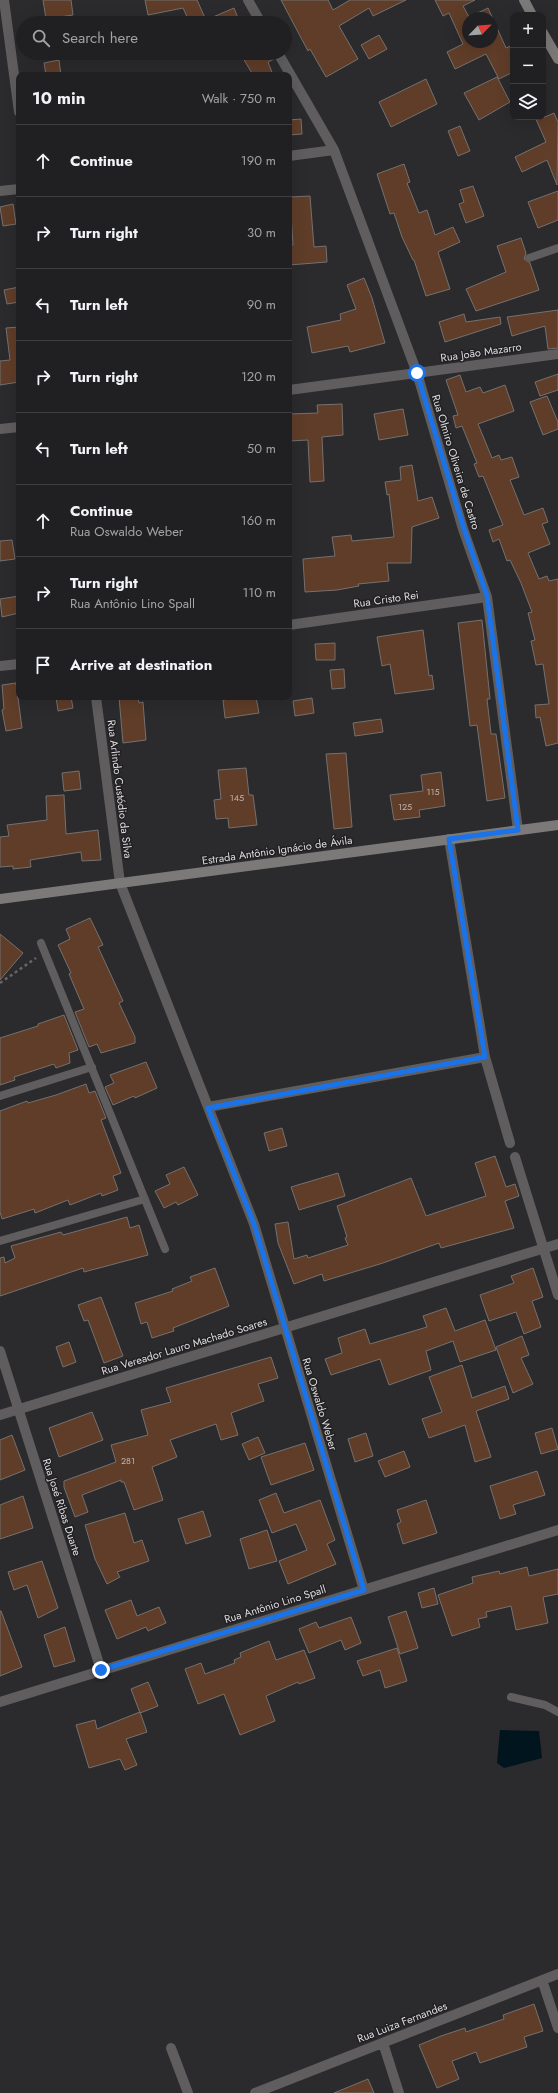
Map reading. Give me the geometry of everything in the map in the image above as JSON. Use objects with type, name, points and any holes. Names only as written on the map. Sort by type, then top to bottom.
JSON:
[{"type":"street","points":[[4,0],[16,90]]},
{"type":"street","points":[[248,0],[257,16]]},
{"type":"street","points":[[524,0],[530,12]]},
{"type":"street","points":[[546,38],[558,59]]},
{"type":"street","name":"Rua Olmiro Oliveira de Castro","points":[[282,60],[289,72]]},
{"type":"street","name":"Rua Olmiro Oliveira de Castro","points":[[292,77],[334,150],[417,373],[464,529],[487,596],[518,830]]},
{"type":"street","points":[[292,156],[334,150]]},
{"type":"street","points":[[0,191],[16,189]]},
{"type":"street","name":"Rua João Mazarro","points":[[292,390],[558,354]]},
{"type":"street","points":[[0,430],[16,427]]},
{"type":"street","name":"Rua Cristo Rei","points":[[292,625],[487,596]]},
{"type":"street","points":[[0,666],[16,664]]},
{"type":"street","name":"Rua Arlindo Custódio da Silva","points":[[96,700],[120,883],[208,1108]]},
{"type":"street","name":"Estrada Antônio Ignácio de Ávila","points":[[0,899],[558,825]]},
{"type":"street","points":[[449,839],[485,1057],[510,1143]]},
{"type":"street","points":[[208,1108],[485,1057]]},
{"type":"street","name":"Rua Oswaldo Weber","points":[[208,1108],[254,1224],[284,1328],[364,1590]]},
{"type":"street","points":[[515,1158],[558,1295]]},
{"type":"street","name":"Rua Vereador Lauro Machado Soares","points":[[0,1415],[558,1244]]},
{"type":"street","name":"Rua José Ribas Duarte","points":[[0,1351],[101,1670]]},
{"type":"street","name":"Rua Antônio Lino Spall","points":[[0,1702],[558,1531]]},
{"type":"street","name":"Rua Luiza Fernandes","points":[[255,2093],[558,1974]]},
{"type":"street","points":[[542,1980],[558,2028]]},
{"type":"street","points":[[383,2043],[399,2093]]},
{"type":"street","points":[[171,2048],[188,2093]]},
{"type":"lane","points":[[529,258],[558,248]]},
{"type":"lane","points":[[41,943],[165,1249]]},
{"type":"lane","points":[[0,1096],[92,1067]]},
{"type":"lane","points":[[0,1241],[145,1199]]},
{"type":"lane","points":[[511,1697],[545,1705],[558,1712]]},
{"type":"path","points":[[0,983],[45,952]]},
{"type":"water","points":[[500,1730],[539,1731],[542,1758],[504,1768],[497,1763]]},
{"type":"building","points":[[43,0],[71,0],[73,15],[46,16]]},
{"type":"building","points":[[145,0],[197,0],[204,16],[187,16],[183,8],[148,15]]},
{"type":"building","points":[[281,0],[328,0],[333,10],[350,0],[406,0],[373,16],[369,8],[339,26],[358,59],[326,77],[310,49],[308,51],[292,21],[292,16],[289,16]]},
{"type":"building","points":[[435,0],[475,0],[463,6],[466,12],[462,12],[462,42],[449,13],[443,16]]},
{"type":"building","points":[[234,8],[237,16],[215,16]]},
{"type":"building","points":[[488,8],[490,12],[480,12]]},
{"type":"building","points":[[498,30],[506,48],[510,46],[510,74],[499,79],[486,54],[455,69],[447,52],[462,44],[462,48],[498,48]]},
{"type":"building","points":[[379,35],[387,49],[369,59],[361,45]]},
{"type":"building","points":[[59,60],[61,72],[46,72],[44,63]]},
{"type":"building","points":[[244,60],[272,60],[268,62],[272,72],[251,72]]},
{"type":"building","points":[[497,77],[510,102],[479,120],[464,93]]},
{"type":"building","points":[[426,79],[437,104],[391,127],[379,102]]},
{"type":"building","points":[[554,113],[558,122],[557,185],[547,160],[522,172],[515,157],[546,142],[536,120],[546,120],[546,117]]},
{"type":"building","points":[[301,119],[302,134],[292,135],[292,120]]},
{"type":"building","points":[[460,126],[470,151],[458,156],[448,131]]},
{"type":"building","points":[[404,164],[410,182],[407,183],[419,213],[427,210],[435,235],[453,227],[460,242],[438,252],[450,289],[426,296],[414,260],[402,237],[394,213],[390,214],[377,174]]},
{"type":"building","points":[[473,186],[484,216],[466,223],[459,204],[464,202],[460,190]]},
{"type":"building","points":[[558,191],[558,220],[538,228],[528,202]]},
{"type":"building","points":[[310,196],[314,247],[326,246],[327,262],[292,265],[292,197]]},
{"type":"building","points":[[13,204],[16,224],[3,226],[0,207]]},
{"type":"building","points":[[521,238],[526,253],[524,259],[530,263],[539,290],[476,311],[466,289],[506,272],[497,246]]},
{"type":"building","points":[[364,278],[372,298],[385,343],[350,352],[348,346],[312,353],[307,327],[341,320],[340,314],[356,309],[347,285]]},
{"type":"building","points":[[16,288],[16,302],[7,304],[4,290]]},
{"type":"building","points":[[558,310],[558,348],[548,349],[545,326],[512,336],[507,317]]},
{"type":"building","points":[[464,314],[466,322],[500,317],[501,324],[445,342],[439,322]]},
{"type":"building","points":[[16,327],[16,382],[0,385],[0,361],[10,360],[6,328]]},
{"type":"building","points":[[558,374],[558,390],[540,396],[535,382]]},
{"type":"building","points":[[460,375],[466,392],[480,387],[483,393],[505,385],[514,411],[478,424],[492,458],[499,455],[501,460],[512,457],[519,477],[510,480],[524,515],[543,508],[548,522],[542,524],[550,544],[528,553],[539,579],[547,576],[549,581],[558,579],[558,743],[546,746],[540,717],[536,718],[535,705],[549,704],[543,664],[536,665],[531,641],[535,640],[528,613],[532,612],[521,583],[510,560],[507,561],[499,539],[493,542],[489,530],[503,525],[483,476],[479,477],[474,464],[477,463],[462,426],[456,428],[453,416],[458,415],[446,380]]},
{"type":"building","points":[[547,396],[558,422],[558,429],[543,435],[530,402]]},
{"type":"building","points":[[342,404],[343,435],[322,437],[324,481],[310,482],[308,440],[292,441],[292,414],[318,413],[317,405]]},
{"type":"building","points":[[403,409],[408,435],[379,440],[374,414]]},
{"type":"building","points":[[412,465],[418,501],[432,497],[439,518],[412,527],[411,563],[387,563],[389,581],[358,584],[359,586],[337,590],[305,592],[303,559],[335,556],[332,537],[351,535],[352,541],[394,537],[389,494],[387,495],[385,482],[401,480],[400,467]]},
{"type":"building","points":[[12,540],[15,559],[0,561],[0,541]]},
{"type":"building","points":[[16,596],[16,614],[2,617],[0,599]]},
{"type":"building","points":[[482,620],[490,699],[487,699],[491,734],[496,734],[505,798],[487,801],[477,725],[470,726],[458,623]]},
{"type":"building","points":[[423,630],[429,676],[432,675],[434,689],[395,694],[390,664],[382,666],[377,637]]},
{"type":"building","points":[[335,643],[335,660],[316,660],[315,644]]},
{"type":"building","points":[[344,669],[345,688],[332,689],[330,670]]},
{"type":"building","points":[[16,683],[16,700],[18,700],[22,728],[6,731],[2,710],[4,709],[2,685]]},
{"type":"building","points":[[312,698],[314,713],[295,716],[293,701]]},
{"type":"building","points":[[56,700],[72,700],[73,708],[58,711]]},
{"type":"building","points":[[119,700],[138,700],[139,703],[143,702],[146,740],[123,743]]},
{"type":"building","points":[[223,700],[257,700],[259,713],[225,718]]},
{"type":"building","points":[[381,719],[383,732],[355,736],[353,723]]},
{"type":"building","points":[[346,753],[352,827],[334,829],[326,754]]},
{"type":"building","points":[[246,768],[249,795],[253,795],[257,825],[229,828],[228,818],[216,819],[214,800],[221,799],[218,770]]},
{"type":"building","points":[[79,771],[81,789],[64,791],[62,773]]},
{"type":"building","points":[[441,772],[445,806],[419,810],[420,817],[394,820],[390,795],[423,791],[421,775]]},
{"type":"building","points":[[64,795],[66,834],[98,830],[101,860],[82,861],[81,852],[30,860],[31,867],[13,869],[13,866],[0,867],[0,837],[9,836],[7,825],[47,820],[46,796]]},
{"type":"building","points":[[90,918],[103,945],[98,947],[123,1001],[119,1003],[135,1037],[135,1043],[101,1053],[97,1044],[89,1047],[75,1012],[84,1009],[69,974],[71,973],[58,945],[70,939],[66,929]]},
{"type":"building","points":[[0,934],[23,953],[0,980]]},
{"type":"building","points":[[64,1015],[78,1050],[69,1053],[70,1063],[56,1068],[54,1064],[14,1077],[15,1080],[0,1085],[0,1038],[38,1026],[38,1024]]},
{"type":"building","points":[[146,1062],[157,1088],[135,1098],[134,1096],[113,1105],[105,1087],[114,1083],[110,1075]]},
{"type":"building","points":[[86,1084],[89,1093],[95,1091],[106,1118],[101,1120],[121,1173],[113,1176],[118,1190],[102,1196],[101,1193],[70,1205],[68,1200],[35,1213],[34,1209],[2,1219],[0,1212],[0,1111],[27,1101],[28,1103],[56,1095]]},
{"type":"building","points":[[282,1128],[287,1146],[269,1151],[264,1133]]},
{"type":"building","points":[[495,1156],[506,1187],[515,1184],[519,1196],[505,1201],[514,1228],[441,1248],[439,1243],[383,1263],[324,1281],[322,1274],[294,1284],[278,1243],[275,1224],[288,1222],[294,1259],[307,1255],[308,1258],[348,1245],[345,1238],[347,1237],[337,1206],[411,1178],[426,1216],[486,1196],[475,1163]]},
{"type":"building","points":[[184,1167],[198,1195],[178,1205],[176,1202],[164,1208],[155,1191],[170,1184],[166,1175]]},
{"type":"building","points":[[338,1173],[345,1196],[299,1210],[291,1187]]},
{"type":"building","points":[[127,1217],[130,1228],[139,1225],[148,1255],[84,1272],[83,1268],[0,1296],[0,1258],[4,1257],[5,1263],[15,1258],[11,1246],[61,1232],[63,1235]]},
{"type":"building","points":[[215,1268],[229,1306],[173,1328],[174,1331],[152,1338],[147,1322],[141,1324],[135,1303],[173,1291],[172,1289],[192,1281],[190,1277]]},
{"type":"building","points":[[533,1268],[543,1297],[532,1301],[541,1327],[524,1334],[516,1312],[489,1321],[480,1295],[514,1283],[511,1276]]},
{"type":"building","points":[[101,1297],[123,1356],[104,1363],[88,1320],[84,1321],[78,1305]]},
{"type":"building","points":[[446,1308],[455,1331],[485,1320],[496,1350],[460,1362],[453,1341],[426,1351],[431,1370],[389,1385],[380,1359],[331,1375],[325,1359],[342,1353],[338,1338],[365,1329],[370,1344],[427,1327],[423,1316]]},
{"type":"building","points":[[522,1336],[529,1355],[521,1358],[533,1384],[513,1393],[496,1347]]},
{"type":"building","points":[[69,1342],[76,1362],[63,1367],[56,1347]]},
{"type":"building","points":[[271,1357],[278,1378],[258,1384],[264,1401],[231,1413],[238,1435],[221,1440],[216,1424],[170,1440],[177,1457],[152,1467],[163,1500],[134,1510],[124,1482],[121,1482],[121,1480],[82,1495],[88,1512],[75,1517],[64,1487],[64,1481],[116,1462],[111,1445],[148,1435],[141,1410],[171,1402],[166,1388]]},
{"type":"building","points":[[462,1365],[472,1398],[505,1386],[509,1399],[476,1411],[491,1457],[475,1462],[465,1425],[429,1438],[422,1419],[442,1412],[429,1377]]},
{"type":"building","points":[[92,1412],[103,1440],[59,1457],[49,1428]]},
{"type":"building","points":[[552,1428],[558,1449],[541,1454],[535,1433]]},
{"type":"building","points":[[366,1433],[373,1456],[355,1462],[348,1439]]},
{"type":"building","points":[[12,1435],[25,1470],[0,1480],[0,1440]]},
{"type":"building","points":[[258,1437],[265,1453],[249,1460],[242,1444]]},
{"type":"building","points":[[305,1443],[314,1470],[271,1485],[261,1457]]},
{"type":"building","points":[[404,1451],[410,1467],[385,1477],[378,1461]]},
{"type":"building","points":[[537,1471],[545,1495],[513,1505],[516,1514],[500,1519],[490,1486]]},
{"type":"building","points":[[276,1493],[284,1513],[320,1500],[335,1540],[327,1544],[336,1564],[288,1584],[279,1561],[307,1550],[296,1524],[272,1533],[259,1500]]},
{"type":"building","points":[[23,1496],[33,1528],[0,1539],[0,1505]]},
{"type":"building","points":[[426,1500],[437,1533],[403,1544],[397,1524],[401,1522],[397,1510]]},
{"type":"building","points":[[203,1511],[211,1536],[186,1544],[178,1519]]},
{"type":"building","points":[[125,1513],[134,1543],[142,1540],[149,1561],[117,1572],[120,1577],[107,1584],[95,1559],[85,1525]]},
{"type":"building","points":[[267,1530],[277,1561],[249,1569],[240,1539]]},
{"type":"building","points":[[42,1561],[58,1608],[38,1618],[27,1585],[14,1590],[8,1572]]},
{"type":"building","points":[[527,1567],[529,1576],[558,1569],[558,1594],[543,1597],[548,1623],[516,1630],[511,1606],[486,1612],[487,1617],[478,1619],[480,1627],[452,1636],[438,1595],[473,1583],[472,1577],[499,1571],[500,1574]]},
{"type":"building","points":[[434,1588],[438,1604],[422,1608],[418,1593]]},
{"type":"building","points":[[131,1600],[137,1616],[159,1607],[166,1623],[148,1631],[146,1627],[117,1639],[105,1610]]},
{"type":"building","points":[[0,1611],[22,1667],[0,1676]]},
{"type":"building","points":[[406,1611],[418,1648],[400,1654],[388,1617]]},
{"type":"building","points":[[351,1617],[361,1643],[345,1650],[341,1640],[309,1653],[299,1629],[316,1622],[319,1628]]},
{"type":"building","points":[[65,1627],[75,1661],[54,1667],[44,1635]]},
{"type":"building","points":[[269,1641],[276,1660],[304,1650],[315,1678],[299,1684],[298,1682],[266,1696],[275,1721],[240,1735],[224,1694],[198,1704],[185,1669],[201,1663],[205,1674],[235,1663],[234,1660],[241,1657],[240,1653]]},
{"type":"building","points":[[397,1648],[407,1681],[385,1688],[380,1670],[363,1676],[357,1661]]},
{"type":"building","points":[[148,1682],[158,1706],[140,1713],[131,1689]]},
{"type":"building","points":[[140,1712],[147,1732],[126,1739],[137,1765],[125,1770],[120,1759],[89,1768],[76,1725],[95,1720],[97,1729]]},
{"type":"building","points":[[534,2004],[543,2031],[524,2037],[527,2047],[480,2063],[476,2052],[452,2061],[459,2079],[437,2088],[419,2045],[465,2028],[466,2032],[504,2019],[503,2015]]},
{"type":"building","points":[[368,2079],[374,2093],[334,2093]]},
{"type":"route","points":[[101,1670],[364,1590],[284,1328],[254,1224],[208,1108],[485,1057],[449,839],[518,830],[487,596],[464,529],[417,373]]}]
